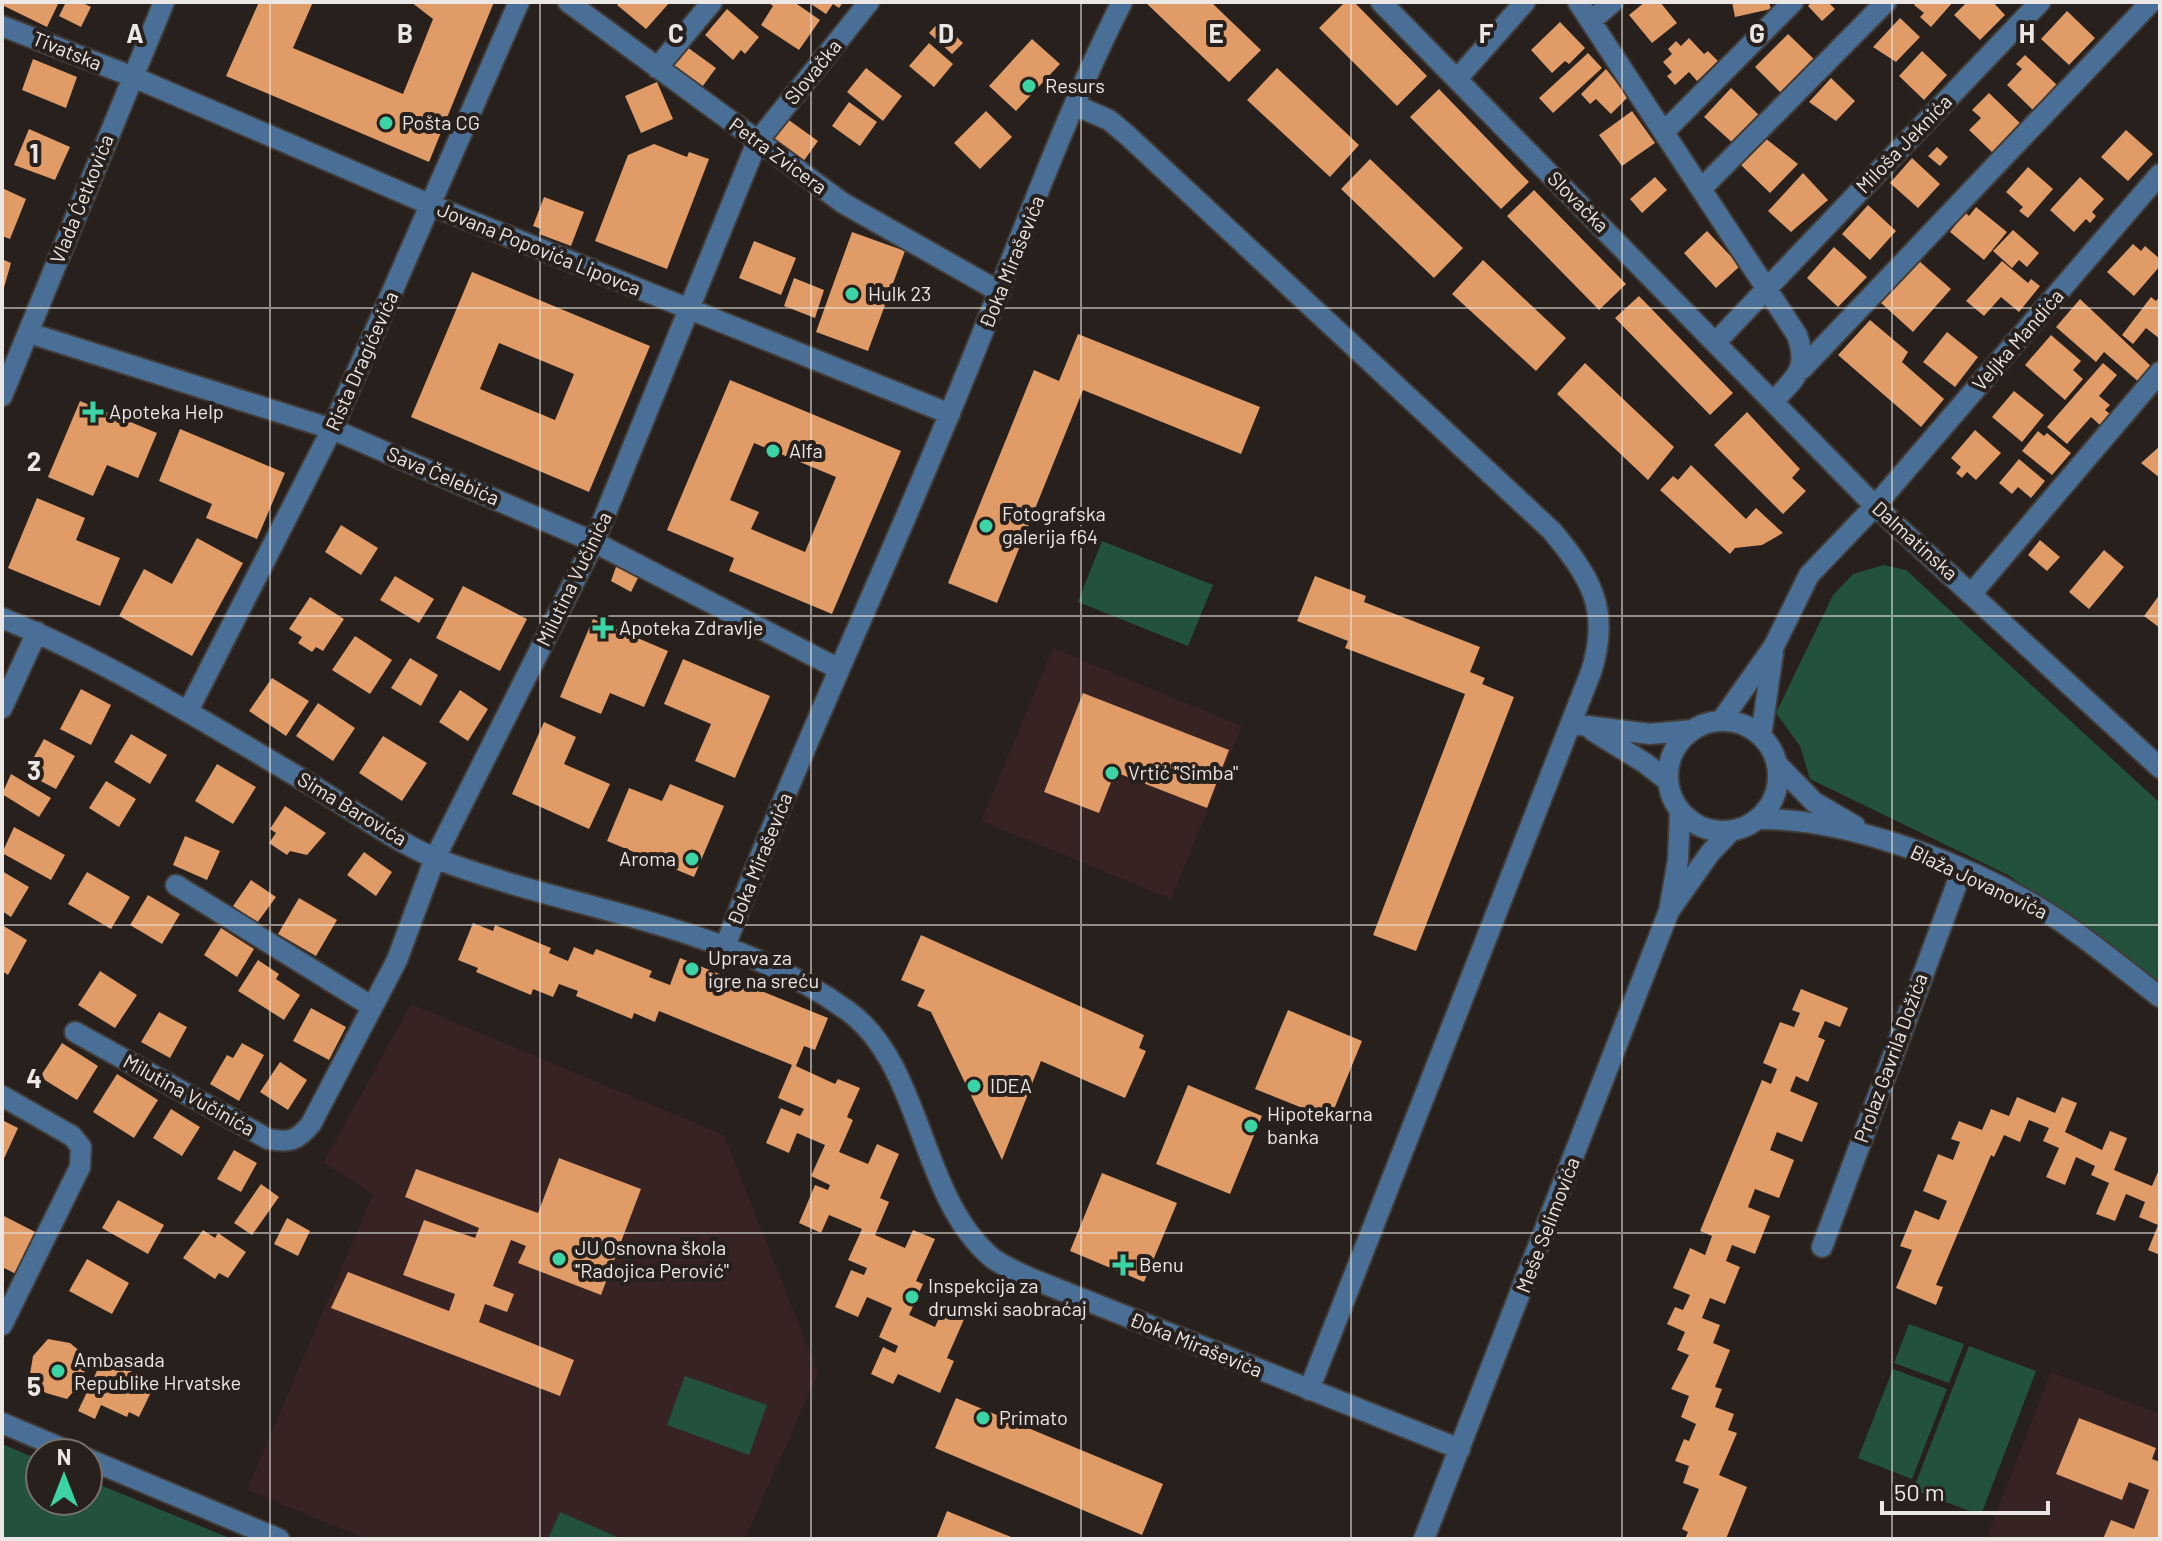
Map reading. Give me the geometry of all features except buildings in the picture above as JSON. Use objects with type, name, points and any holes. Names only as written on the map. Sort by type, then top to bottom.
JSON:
[{"type":"street","name":"Vlada Ćetkovića","points":[[2,396],[164,2]]},
{"type":"street","name":"Rista Dragićevića","points":[[188,711],[332,429],[519,2]]},
{"type":"street","name":"Petra Zvicera","points":[[568,2],[843,203],[1000,292]]},
{"type":"street","points":[[657,68],[712,2]]},
{"type":"street","name":"Slovačka","points":[[757,142],[869,2]]},
{"type":"street","name":"Đoka Miraševića","points":[[1122,2],[1075,105],[950,414],[837,668],[725,947],[820,993],[851,1014],[876,1040],[940,1183],[965,1226],[991,1257],[1038,1282],[1460,1449]]},
{"type":"street","name":"Slovačka","points":[[1381,2],[1774,401]]},
{"type":"street","points":[[1457,79],[1525,2]]},
{"type":"street","points":[[1578,2],[1797,335],[1803,351],[1802,369]]},
{"type":"street","points":[[1591,21],[1613,2]]},
{"type":"street","points":[[1665,131],[1793,2]]},
{"type":"street","points":[[1702,188],[1886,2]]},
{"type":"street","name":"Miloša Jeknića","points":[[1767,286],[2040,2]]},
{"type":"street","points":[[1774,401],[2151,2]]},
{"type":"street","name":"Tivatska","points":[[2,26],[131,76]]},
{"type":"street","name":"Jovana Popovića Lipovca","points":[[131,76],[431,205],[950,414]]},
{"type":"street","points":[[1075,105],[1109,120],[1127,135],[1541,521],[1570,553],[1594,593],[1600,645],[1580,727],[1309,1390]]},
{"type":"street","name":"Milutina Vučinića","points":[[75,1032],[268,1139],[288,1143],[300,1137],[311,1124],[397,960],[435,858],[594,542],[757,142]]},
{"type":"street","name":"Veljka Mandića","points":[[1774,646],[1809,575],[1875,506],[2160,174]]},
{"type":"street","points":[[1716,342],[1767,286]]},
{"type":"street","name":"Sava Čelebića","points":[[29,333],[332,429],[594,542],[837,668]]},
{"type":"street","points":[[1972,593],[2160,372]]},
{"type":"street","name":"Dalmatinska","points":[[1774,401],[1875,506],[2160,768]]},
{"type":"street","name":"Sima Barovića","points":[[2,618],[37,632],[188,711],[435,858],[725,947]]},
{"type":"street","points":[[2,708],[37,632]]},
{"type":"street","points":[[1721,721],[1774,646]]},
{"type":"street","points":[[1761,736],[1774,646]]},
{"type":"street","points":[[1721,721],[1736,722],[1761,736],[1777,764],[1775,796],[1758,819],[1732,830],[1705,828],[1680,811],[1668,781],[1645,763],[1580,727],[1650,734],[1692,730],[1721,721]]},
{"type":"street","points":[[1668,781],[1673,753],[1692,730]]},
{"type":"street","name":"Blaža Jovanovića","points":[[1777,764],[1792,783],[1814,802],[1869,834],[1962,870],[2056,918],[2160,997]]},
{"type":"street","name":"Meše Selimovića","points":[[1424,1539],[1669,911],[1678,860],[1680,811]]},
{"type":"street","name":"Blaža Jovanovića","points":[[1758,819],[1806,821],[1869,834]]},
{"type":"street","name":"Meše Selimovića","points":[[1669,911],[1710,853],[1732,830]]},
{"type":"street","name":"Prolaz Gavrila Dožića","points":[[1822,1247],[1962,870]]},
{"type":"street","points":[[176,885],[371,1006]]},
{"type":"street","points":[[2,1096],[72,1136],[81,1147],[80,1167],[2,1325]]},
{"type":"street","points":[[2,1423],[35,1437]]},
{"type":"street","points":[[104,1466],[279,1539]]},
{"type":"shaded area","name":"Vrtić \"Simba\"","points":[[1053,648],[1242,726],[1171,899],[981,821]]},
{"type":"shaded area","name":"JU Osnovna škola \"Radojica Perović\"","points":[[411,1004],[724,1135],[818,1373],[745,1539],[366,1539],[247,1490],[373,1194],[323,1163]]},
{"type":"shaded area","points":[[2051,1372],[2160,1414],[2160,1539],[1986,1539]]},
{"type":"green space","points":[[1102,541],[1213,585],[1188,646],[1078,602]]},
{"type":"green space","points":[[1884,565],[1906,570],[2160,803],[2160,986],[2008,875],[1810,779],[1800,746],[1776,713],[1833,595],[1853,574]]},
{"type":"green space","points":[[1909,1324],[1964,1344],[1949,1383],[1894,1363]]},
{"type":"green space","points":[[1969,1346],[2036,1371],[1981,1515],[1913,1490]]},
{"type":"green space","points":[[1893,1369],[1947,1389],[1912,1479],[1858,1458]]},
{"type":"green space","points":[[685,1376],[767,1405],[749,1455],[667,1425]]},
{"type":"green space","points":[[2,1444],[24,1453],[24,1517],[104,1517],[104,1487],[232,1539],[2,1539]]},
{"type":"green space","points":[[560,1512],[622,1539],[548,1539]]},
{"type":"place","name":"Resurs","points":[[1029,86]]},
{"type":"place","name":"Pošta CG","points":[[386,123]]},
{"type":"place","name":"Hulk 23","points":[[852,294]]},
{"type":"place","name":"Apoteka Help","points":[[93,412]]},
{"type":"place","name":"Alfa","points":[[773,451]]},
{"type":"place","name":"Fotografska galerija f64","points":[[986,526]]},
{"type":"place","name":"Apoteka Zdravlje","points":[[603,628]]},
{"type":"place","name":"Vrtić \"Simba\"","points":[[1112,773]]},
{"type":"place","name":"Aroma","points":[[692,859]]},
{"type":"place","name":"Uprava za igre na sreću","points":[[692,969]]},
{"type":"place","name":"IDEA","points":[[974,1086]]},
{"type":"place","name":"Hipotekarna banka","points":[[1251,1126]]},
{"type":"place","name":"JU Osnovna škola \"Radojica Perović\"","points":[[559,1259]]},
{"type":"place","name":"Benu","points":[[1123,1265]]},
{"type":"place","name":"Inspekcija za drumski saobraćaj","points":[[912,1297]]},
{"type":"place","name":"Ambasada Republike Hrvatske","points":[[58,1371]]},
{"type":"place","name":"Primato","points":[[983,1418]]}]
